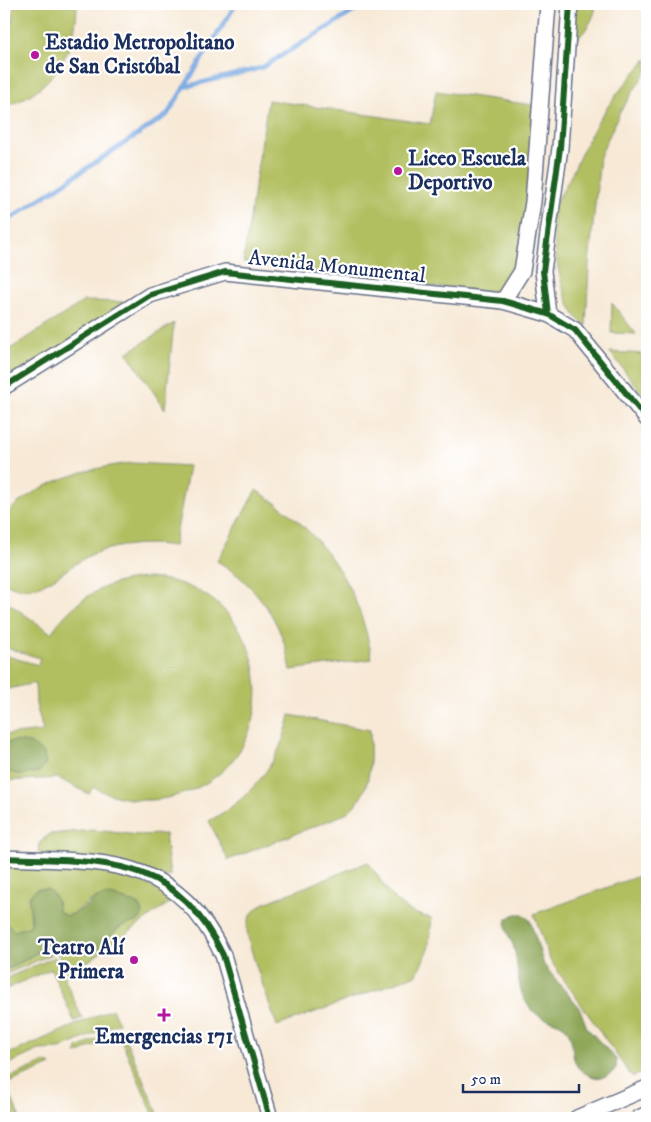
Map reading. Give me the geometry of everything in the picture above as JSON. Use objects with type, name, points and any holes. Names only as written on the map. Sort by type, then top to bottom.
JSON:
[{"type":"street","points":[[503,301],[522,271],[533,202],[548,4]]},
{"type":"street","points":[[548,314],[543,271],[560,148],[570,4]]},
{"type":"street","points":[[540,104],[562,106]]},
{"type":"street","name":"Avenida Monumental","points":[[4,387],[150,295],[225,272],[503,301],[548,314],[576,330],[647,419]]},
{"type":"street","points":[[4,858],[98,862],[120,865],[160,881],[189,903],[214,935],[222,954],[270,1118]]},
{"type":"street","points":[[577,1118],[647,1088]]},
{"type":"street","points":[[639,1118],[647,1114]]},
{"type":"green space","name":"Estadio Metropolitano de San Cristóbal","points":[[4,4],[77,4],[76,22],[72,38],[58,68],[35,91],[21,100],[4,107]]},
{"type":"green space","points":[[570,4],[596,4],[590,23],[577,39],[567,47]]},
{"type":"green space","points":[[647,59],[647,70],[620,112],[600,156],[589,264],[586,326],[577,317],[563,289],[556,254],[552,207],[563,190],[602,115],[623,86]]},
{"type":"green space","points":[[436,91],[546,107],[523,262],[512,282],[492,292],[389,283],[243,262],[268,100],[430,124]]},
{"type":"green space","points":[[84,301],[135,302],[4,384],[4,353]]},
{"type":"green space","points":[[612,303],[636,334],[611,333]]},
{"type":"green space","points":[[174,323],[165,409],[127,353]]},
{"type":"green space","points":[[610,352],[647,354],[647,400]]},
{"type":"green space","points":[[132,463],[189,466],[174,546],[154,544],[113,548],[93,554],[50,581],[28,589],[16,588],[4,582],[4,516],[31,494],[63,479],[80,473]]},
{"type":"green space","points":[[256,490],[279,505],[299,522],[333,561],[347,583],[358,607],[372,659],[291,670],[282,637],[266,607],[245,582],[217,561]]},
{"type":"green space","points":[[146,578],[190,587],[223,609],[245,640],[256,676],[255,713],[241,748],[215,777],[175,796],[154,800],[123,798],[93,787],[89,794],[58,778],[4,781],[4,735],[43,731],[36,704],[35,683],[4,690],[4,655],[38,665],[40,658],[4,647],[4,600],[51,633],[70,611],[92,594],[117,583]]},
{"type":"green space","points":[[290,715],[370,730],[370,766],[365,788],[353,807],[343,815],[228,860],[209,821],[238,801],[262,777],[279,749]]},
{"type":"green space","points":[[15,741],[30,743],[44,753],[46,763],[39,772],[20,775],[4,770],[4,743]]},
{"type":"green space","points":[[94,830],[138,835],[165,834],[170,876],[159,877],[38,853],[40,842],[50,834]]},
{"type":"green space","points":[[368,862],[401,905],[410,911],[432,918],[428,951],[416,975],[277,1026],[250,947],[247,927],[250,916],[258,907],[265,903]]},
{"type":"green space","points":[[4,865],[71,867],[113,872],[134,878],[154,887],[173,900],[68,976],[57,952],[4,975],[4,969],[11,968],[44,949],[61,945],[80,951],[107,938],[122,926],[138,921],[134,902],[110,897],[93,900],[75,913],[66,916],[58,911],[57,900],[42,889],[37,889],[29,896],[31,926],[15,931],[4,920]]},
{"type":"green space","points":[[647,873],[647,1071],[632,1077],[550,960],[534,914]]},
{"type":"green space","points":[[37,889],[47,889],[50,891],[55,898],[58,911],[66,916],[72,915],[97,898],[109,895],[131,901],[140,907],[143,913],[142,917],[137,921],[122,926],[113,932],[103,945],[94,952],[84,953],[67,946],[57,945],[41,950],[10,968],[4,969],[4,920],[15,931],[30,926],[29,901],[32,893]]},
{"type":"green space","points":[[515,914],[521,914],[530,920],[544,965],[580,1009],[587,1028],[616,1059],[616,1069],[608,1075],[595,1077],[583,1072],[575,1061],[572,1042],[566,1028],[538,1015],[525,1001],[514,948],[506,927],[507,919]]},
{"type":"green space","points":[[55,957],[82,1018],[74,1021],[51,969],[4,990],[4,979]]},
{"type":"green space","points":[[112,1009],[119,1023],[60,1049],[39,1050],[4,1066],[4,1056]]},
{"type":"green space","points":[[121,1029],[160,1118],[155,1118],[119,1035],[76,1054],[77,1048]]},
{"type":"green space","points":[[45,1062],[51,1065],[6,1084],[20,1118],[15,1118],[4,1092],[4,1080]]},
{"type":"sand","points":[[4,4],[14,4],[14,13],[12,22],[4,37]]},
{"type":"waterway","points":[[4,223],[167,115],[236,4]]},
{"type":"waterway","points":[[184,87],[261,68],[366,4]]},
{"type":"cycle path","points":[[548,314],[543,271],[560,148],[570,4]]},
{"type":"cycle path","points":[[4,387],[150,295],[225,272],[503,301],[548,314],[575,330],[647,419]]},
{"type":"cycle path","points":[[4,858],[72,860],[132,870],[158,881],[182,897],[204,922],[223,955],[270,1118]]},
{"type":"place","name":"Estadio Metropolitano de San Cristóbal","points":[[35,55]]},
{"type":"place","name":"Liceo Escuela Deportivo","points":[[398,171]]},
{"type":"place","name":"Teatro Alí Primera","points":[[134,960]]},
{"type":"place","name":"Emergencias 171","points":[[164,1015]]}]
